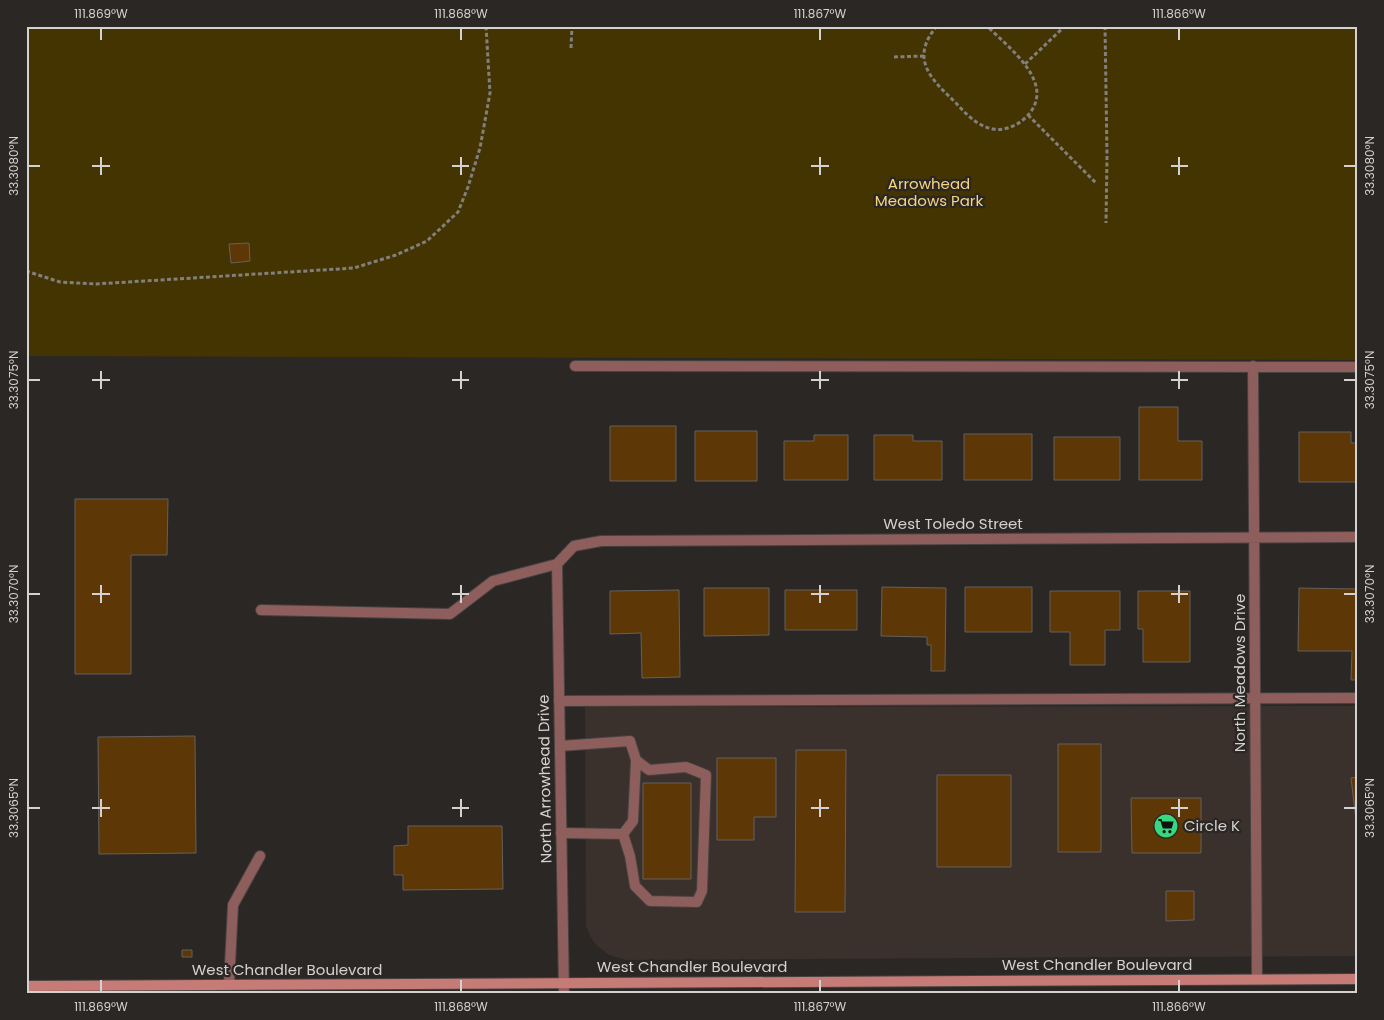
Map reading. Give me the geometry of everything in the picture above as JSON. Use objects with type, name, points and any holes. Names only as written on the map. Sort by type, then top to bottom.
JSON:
[{"type":"main road","name":"West Chandler Boulevard","points":[[26,986],[1358,979]]},
{"type":"street","points":[[575,366],[1358,367]]},
{"type":"street","name":"North Meadows Drive","points":[[1253,366],[1257,979]]},
{"type":"street","name":"West Toledo Street","points":[[556,564],[574,546],[602,540],[1358,537]]},
{"type":"street","points":[[261,610],[450,614],[493,581],[556,564]]},
{"type":"street","name":"North Arrowhead Drive","points":[[556,564],[564,994]]},
{"type":"street","points":[[559,701],[1358,698]]},
{"type":"street","points":[[560,746],[630,741],[636,760],[633,821],[623,834]]},
{"type":"street","points":[[623,834],[630,856],[635,886],[650,901],[697,902],[702,891],[706,776],[686,767],[649,770],[636,760]]},
{"type":"street","points":[[561,833],[623,834]]},
{"type":"street","points":[[229,985],[233,905],[260,856]]},
{"type":"path","points":[[26,271],[60,282],[96,284],[330,270],[354,268],[396,255],[427,241],[458,212],[480,148],[490,93],[486,26]]},
{"type":"path","points":[[571,48],[572,26]]},
{"type":"path","points":[[937,26],[928,36],[924,48],[928,73],[935,83],[972,118],[982,125],[994,129],[1006,128],[1018,124],[1028,115],[1034,104],[1037,92],[1035,79],[1025,64],[987,26]]},
{"type":"path","points":[[1025,64],[1065,26]]},
{"type":"path","points":[[1105,26],[1108,156],[1106,223]]},
{"type":"path","points":[[894,57],[924,56]]},
{"type":"path","points":[[1028,115],[1096,183]]},
{"type":"shaded area","points":[[1358,706],[1358,956],[626,960],[609,955],[595,944],[586,926],[585,707]]},
{"type":"green space","name":"Arrowhead Meadows Park","points":[[26,26],[1358,26],[1358,360],[26,356]]},
{"type":"building","points":[[249,243],[250,261],[231,263],[229,244]]},
{"type":"building","points":[[1139,407],[1178,407],[1178,441],[1202,441],[1202,480],[1139,480]]},
{"type":"building","points":[[610,426],[676,426],[676,481],[610,481]]},
{"type":"building","points":[[695,431],[757,431],[757,481],[695,481]]},
{"type":"building","points":[[1299,432],[1351,432],[1351,443],[1358,443],[1358,482],[1299,482]]},
{"type":"building","points":[[964,434],[1032,434],[1032,480],[964,480]]},
{"type":"building","points":[[814,435],[848,435],[848,480],[784,480],[784,441],[814,441]]},
{"type":"building","points":[[874,435],[913,435],[913,441],[942,441],[942,480],[874,480]]},
{"type":"building","points":[[1054,437],[1120,437],[1120,480],[1054,480]]},
{"type":"building","points":[[75,499],[168,499],[167,555],[131,555],[131,674],[75,674]]},
{"type":"building","points":[[882,587],[946,588],[945,671],[931,671],[931,645],[927,645],[927,637],[881,636]]},
{"type":"building","points":[[965,587],[1032,587],[1032,632],[965,632]]},
{"type":"building","points":[[704,588],[769,588],[769,635],[704,636]]},
{"type":"building","points":[[1299,588],[1358,589],[1358,680],[1351,680],[1352,651],[1298,651]]},
{"type":"building","points":[[679,590],[680,677],[642,678],[641,633],[610,634],[610,591]]},
{"type":"building","points":[[785,590],[857,590],[857,630],[785,630]]},
{"type":"building","points":[[1050,591],[1120,591],[1120,630],[1105,630],[1105,665],[1070,665],[1070,632],[1050,632]]},
{"type":"building","points":[[1138,591],[1190,591],[1190,662],[1143,662],[1143,629],[1138,629]]},
{"type":"building","points":[[195,736],[196,853],[99,854],[98,737]]},
{"type":"building","points":[[1058,744],[1101,744],[1101,852],[1058,852]]},
{"type":"building","points":[[796,750],[846,750],[845,912],[795,912]]},
{"type":"building","points":[[717,758],[776,758],[776,817],[754,817],[754,840],[717,840]]},
{"type":"building","points":[[937,775],[1011,775],[1011,867],[937,867]]},
{"type":"building","points":[[1358,777],[1358,837],[1351,778]]},
{"type":"building","points":[[643,783],[691,783],[691,879],[643,879]]},
{"type":"building","name":"Circle K","points":[[1131,798],[1201,798],[1201,853],[1132,853]]},
{"type":"building","points":[[408,826],[502,826],[503,889],[403,890],[403,875],[394,875],[394,846],[408,845]]},
{"type":"building","points":[[1166,891],[1194,891],[1194,920],[1166,921]]},
{"type":"building","points":[[182,950],[192,950],[192,957],[182,957]]},
{"type":"place","name":"Circle K","points":[[1166,826]]}]
